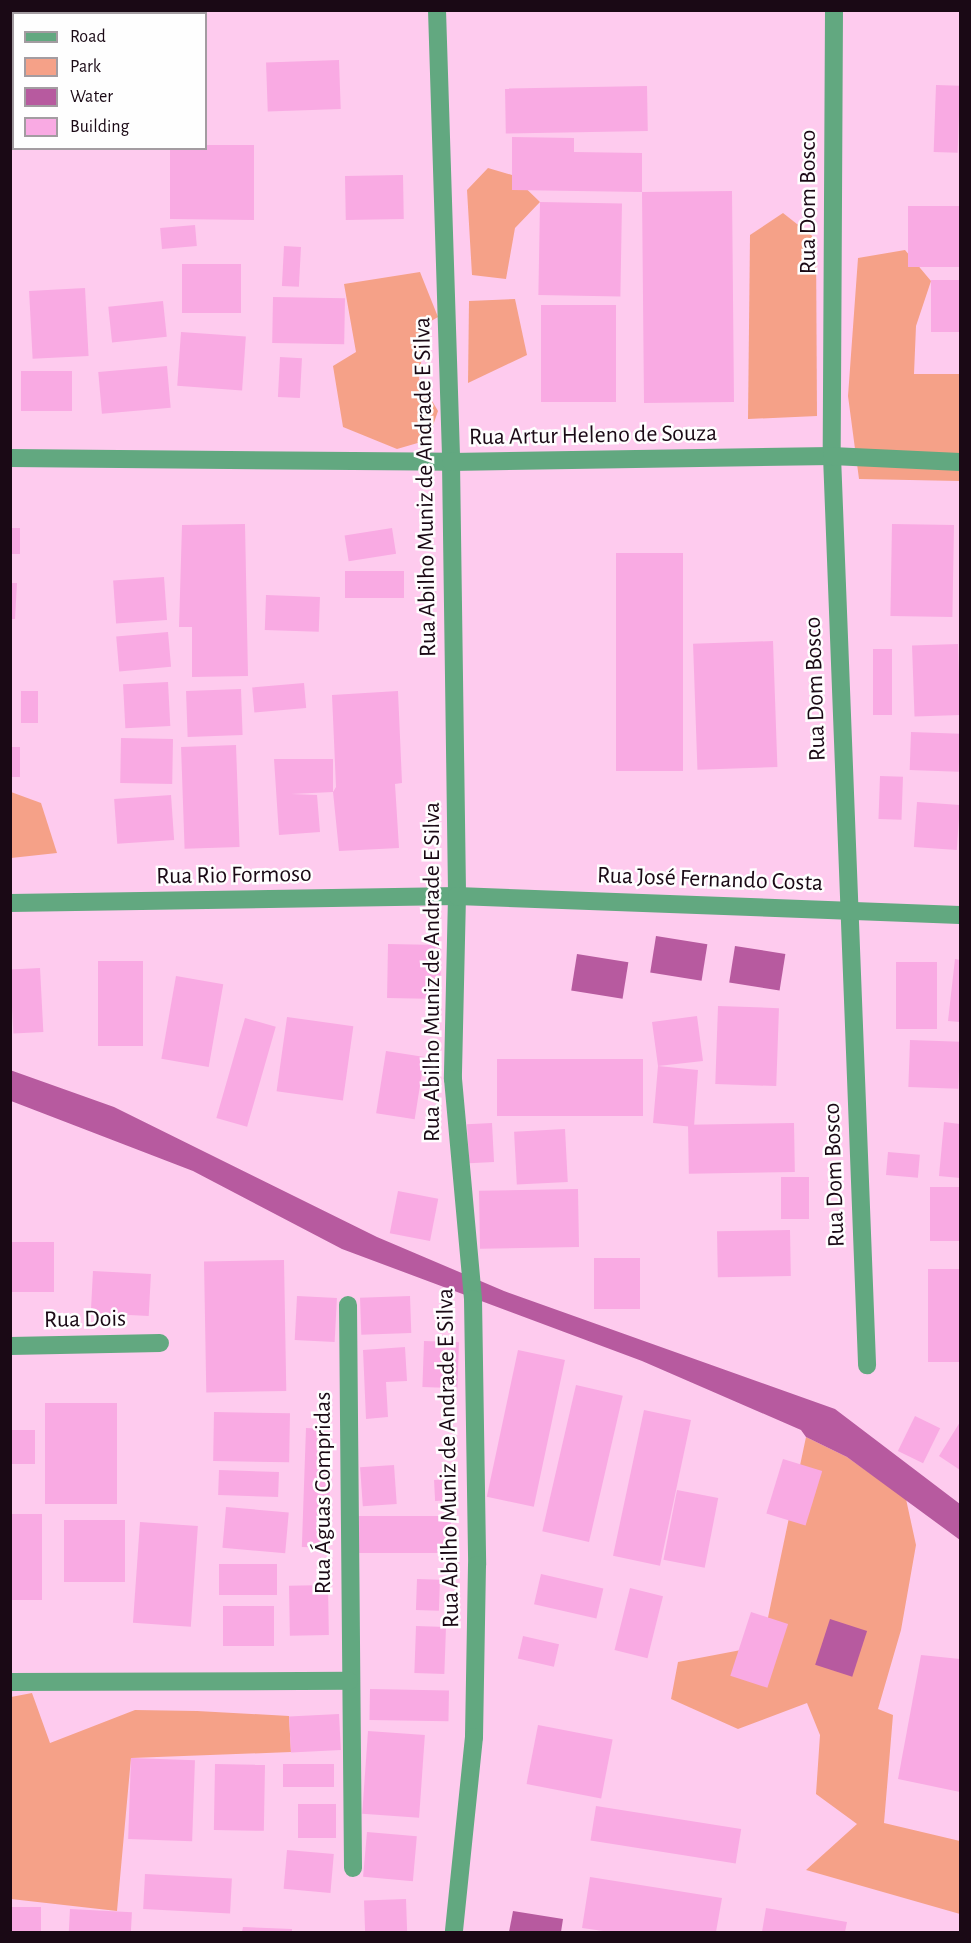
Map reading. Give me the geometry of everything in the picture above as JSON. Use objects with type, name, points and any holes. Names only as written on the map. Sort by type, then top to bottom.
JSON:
[{"type":"street","name":"Rua Abilho Muniz de Andrade E Silva","points":[[437,10],[451,462],[458,896],[453,1079],[473,1299],[477,1565],[474,1737],[454,1932]]},
{"type":"street","name":"Rua Dom Bosco","points":[[834,10],[832,456],[867,1365]]},
{"type":"street","name":"Rua Artur Heleno de Souza","points":[[10,458],[451,462],[832,456],[960,462]]},
{"type":"street","name":"Rua José Fernando Costa","points":[[458,896],[848,908],[960,915]]},
{"type":"street","name":"Rua Rio Formoso","points":[[10,903],[458,896]]},
{"type":"street","name":"Rua Águas Compridas","points":[[348,1305],[349,1681],[353,1868]]},
{"type":"street","name":"Rua Dois","points":[[10,1346],[160,1343]]},
{"type":"street","points":[[10,1682],[349,1681]]},
{"type":"green space","points":[[488,168],[512,175],[540,202],[515,228],[506,279],[472,275],[467,190]]},
{"type":"green space","points":[[783,213],[816,239],[817,416],[748,419],[750,235]]},
{"type":"green space","points":[[905,250],[931,281],[916,326],[914,374],[960,374],[960,481],[859,479],[848,396],[858,258]]},
{"type":"green space","points":[[420,272],[438,317],[426,324],[419,379],[438,411],[428,440],[397,449],[343,427],[333,366],[356,352],[344,284]]},
{"type":"green space","points":[[515,299],[527,355],[468,383],[469,301]]},
{"type":"green space","points":[[11,792],[41,803],[57,853],[11,858]]},
{"type":"green space","points":[[806,1437],[847,1457],[906,1499],[916,1545],[901,1630],[878,1709],[893,1715],[884,1823],[960,1841],[960,1914],[806,1870],[857,1824],[816,1794],[820,1735],[807,1703],[738,1729],[671,1699],[678,1662],[762,1646]]},
{"type":"green space","points":[[32,1693],[50,1743],[135,1710],[197,1711],[289,1716],[291,1752],[131,1758],[117,1911],[11,1899],[11,1697]]},
{"type":"water","points":[[656,936],[707,944],[702,981],[650,973]]},
{"type":"water","points":[[735,946],[785,954],[780,991],[729,983]]},
{"type":"water","points":[[577,954],[628,962],[623,999],[571,991]]},
{"type":"water","points":[[10,1070],[114,1107],[377,1237],[504,1291],[835,1409],[960,1504],[960,1540],[847,1457],[806,1437],[801,1430],[642,1361],[342,1249],[193,1171],[11,1101]]},
{"type":"water","points":[[830,1619],[867,1631],[852,1677],[815,1665]]},
{"type":"water","points":[[513,1911],[563,1919],[561,1932],[509,1932]]},
{"type":"building","points":[[339,60],[341,109],[268,112],[266,63]]},
{"type":"building","points":[[936,85],[960,86],[958,153],[934,152]]},
{"type":"building","points":[[647,86],[648,131],[506,133],[505,88]]},
{"type":"building","points":[[512,137],[574,138],[574,152],[642,153],[642,192],[512,190]]},
{"type":"building","points":[[207,145],[254,145],[254,220],[170,219],[170,150],[207,150]]},
{"type":"building","points":[[403,175],[404,219],[346,220],[345,176]]},
{"type":"building","points":[[732,191],[734,402],[644,403],[642,192]]},
{"type":"building","points":[[540,202],[622,203],[620,296],[538,295]]},
{"type":"building","points":[[908,206],[960,206],[960,267],[908,267]]},
{"type":"building","points":[[195,225],[197,246],[162,249],[160,228]]},
{"type":"building","points":[[284,246],[301,247],[299,287],[282,286]]},
{"type":"building","points":[[182,264],[241,264],[241,313],[182,313]]},
{"type":"building","points":[[931,280],[960,280],[960,332],[931,332]]},
{"type":"building","points":[[85,288],[89,356],[33,359],[29,291]]},
{"type":"building","points":[[273,297],[345,298],[344,344],[272,343]]},
{"type":"building","points":[[163,301],[167,337],[112,343],[108,307]]},
{"type":"building","points":[[541,305],[616,305],[616,402],[541,402]]},
{"type":"building","points":[[181,332],[246,337],[242,390],[177,386]]},
{"type":"building","points":[[280,357],[302,358],[300,398],[278,397]]},
{"type":"building","points":[[167,366],[171,408],[102,414],[98,372]]},
{"type":"building","points":[[21,371],[72,371],[72,411],[21,411]]},
{"type":"building","points":[[245,524],[248,676],[192,677],[192,627],[179,627],[182,525]]},
{"type":"building","points":[[892,524],[954,525],[952,617],[890,616]]},
{"type":"building","points":[[10,528],[20,528],[20,554],[10,554]]},
{"type":"building","points":[[392,528],[396,554],[349,561],[345,536]]},
{"type":"building","points":[[616,553],[683,553],[683,771],[616,771]]},
{"type":"building","points":[[345,571],[404,571],[404,598],[345,598]]},
{"type":"building","points":[[164,577],[167,620],[116,623],[113,581]]},
{"type":"building","points":[[10,583],[17,583],[15,619],[10,619]]},
{"type":"building","points":[[266,595],[320,597],[319,632],[265,630]]},
{"type":"building","points":[[168,632],[171,667],[119,671],[116,637]]},
{"type":"building","points":[[773,641],[777,767],[697,770],[693,644]]},
{"type":"building","points":[[958,644],[960,715],[915,717],[912,646]]},
{"type":"building","points":[[873,649],[892,649],[892,715],[873,715]]},
{"type":"building","points":[[168,682],[170,726],[125,728],[123,684]]},
{"type":"building","points":[[304,683],[306,708],[254,712],[252,688]]},
{"type":"building","points":[[241,689],[243,735],[188,737],[186,691]]},
{"type":"building","points":[[21,691],[38,691],[38,723],[21,723]]},
{"type":"building","points":[[398,691],[402,783],[395,784],[399,848],[339,851],[333,792],[336,787],[332,695]]},
{"type":"building","points":[[911,732],[960,734],[959,772],[910,770]]},
{"type":"building","points":[[121,738],[173,739],[172,784],[120,783]]},
{"type":"building","points":[[236,745],[240,847],[185,849],[181,747]]},
{"type":"building","points":[[10,747],[20,747],[20,777],[10,777]]},
{"type":"building","points":[[274,759],[333,759],[333,792],[291,794],[317,795],[320,832],[279,835]]},
{"type":"building","points":[[880,776],[903,777],[901,820],[878,819]]},
{"type":"building","points":[[171,795],[174,840],[117,844],[114,799]]},
{"type":"building","points":[[917,802],[960,805],[957,850],[914,847]]},
{"type":"building","points":[[388,944],[441,945],[440,999],[387,998]]},
{"type":"building","points":[[955,959],[960,960],[960,1022],[948,1021]]},
{"type":"building","points":[[98,961],[143,961],[143,1046],[98,1046]]},
{"type":"building","points":[[896,962],[937,962],[937,1029],[896,1029]]},
{"type":"building","points":[[40,968],[43,1032],[13,1033],[10,970]]},
{"type":"building","points":[[176,976],[223,984],[209,1067],[161,1059]]},
{"type":"building","points":[[718,1006],[779,1008],[776,1086],[715,1084]]},
{"type":"building","points":[[697,1016],[703,1061],[658,1066],[652,1022]]},
{"type":"building","points":[[287,1017],[353,1026],[343,1101],[277,1091]]},
{"type":"building","points":[[245,1018],[276,1027],[247,1127],[216,1118]]},
{"type":"building","points":[[910,1040],[960,1042],[958,1089],[908,1087]]},
{"type":"building","points":[[386,1051],[425,1057],[415,1119],[376,1113]]},
{"type":"building","points":[[497,1059],[643,1059],[643,1116],[497,1116]]},
{"type":"building","points":[[658,1066],[698,1070],[694,1127],[653,1123]]},
{"type":"building","points":[[944,1122],[960,1124],[960,1178],[939,1176]]},
{"type":"building","points":[[492,1123],[494,1162],[469,1163],[467,1124]]},
{"type":"building","points":[[794,1123],[795,1172],[689,1174],[688,1125]]},
{"type":"building","points":[[565,1129],[568,1182],[517,1185],[514,1132]]},
{"type":"building","points":[[888,1152],[920,1155],[918,1178],[886,1175]]},
{"type":"building","points":[[781,1177],[809,1177],[809,1219],[781,1219]]},
{"type":"building","points":[[930,1187],[960,1187],[960,1241],[930,1241]]},
{"type":"building","points":[[578,1189],[579,1247],[480,1249],[479,1191]]},
{"type":"building","points":[[398,1191],[438,1199],[430,1241],[390,1233]]},
{"type":"building","points":[[790,1230],[791,1276],[718,1277],[717,1231]]},
{"type":"building","points":[[10,1242],[54,1242],[54,1292],[10,1292]]},
{"type":"building","points":[[594,1258],[640,1258],[640,1309],[594,1309]]},
{"type":"building","points":[[284,1260],[286,1391],[206,1392],[204,1261]]},
{"type":"building","points":[[928,1269],[960,1269],[960,1362],[928,1362]]},
{"type":"building","points":[[93,1271],[151,1274],[149,1316],[91,1313]]},
{"type":"building","points":[[297,1296],[337,1298],[335,1342],[295,1340]]},
{"type":"building","points":[[410,1296],[411,1333],[361,1335],[360,1298]]},
{"type":"building","points":[[424,1341],[459,1342],[457,1388],[422,1387]]},
{"type":"building","points":[[405,1347],[407,1381],[386,1382],[388,1417],[366,1419],[363,1350]]},
{"type":"building","points":[[518,1350],[565,1360],[534,1507],[487,1497]]},
{"type":"building","points":[[576,1385],[623,1396],[589,1542],[542,1531]]},
{"type":"building","points":[[45,1403],[117,1403],[117,1504],[45,1504]]},
{"type":"building","points":[[644,1410],[691,1420],[660,1566],[613,1556]]},
{"type":"building","points":[[214,1412],[290,1413],[289,1462],[213,1461]]},
{"type":"building","points":[[915,1416],[940,1428],[923,1463],[898,1451]]},
{"type":"building","points":[[960,1422],[960,1470],[939,1456]]},
{"type":"building","points":[[306,1428],[332,1429],[328,1548],[302,1547]]},
{"type":"building","points":[[10,1430],[35,1430],[35,1464],[10,1464]]},
{"type":"building","points":[[783,1459],[822,1471],[806,1525],[766,1514]]},
{"type":"building","points":[[394,1465],[397,1504],[363,1506],[360,1467]]},
{"type":"building","points":[[219,1470],[279,1472],[278,1497],[218,1495]]},
{"type":"building","points":[[453,1479],[454,1500],[435,1501],[434,1480]]},
{"type":"building","points":[[677,1490],[718,1498],[705,1568],[663,1560]]},
{"type":"building","points":[[226,1507],[289,1512],[285,1553],[222,1548]]},
{"type":"building","points":[[10,1514],[42,1514],[42,1600],[10,1600]]},
{"type":"building","points":[[357,1516],[451,1516],[451,1553],[357,1553]]},
{"type":"building","points":[[64,1520],[125,1520],[125,1582],[64,1582]]},
{"type":"building","points":[[140,1522],[198,1526],[191,1627],[133,1623]]},
{"type":"building","points":[[219,1564],[277,1564],[277,1595],[219,1595]]},
{"type":"building","points":[[541,1574],[603,1588],[596,1619],[534,1604]]},
{"type":"building","points":[[417,1579],[440,1580],[439,1611],[416,1610]]},
{"type":"building","points":[[328,1585],[329,1635],[290,1636],[289,1586]]},
{"type":"building","points":[[630,1588],[663,1596],[648,1658],[615,1650]]},
{"type":"building","points":[[223,1606],[274,1606],[274,1646],[223,1646]]},
{"type":"building","points":[[751,1612],[788,1624],[767,1688],[730,1676]]},
{"type":"building","points":[[416,1626],[446,1627],[444,1674],[414,1673]]},
{"type":"building","points":[[523,1636],[559,1644],[554,1667],[518,1658]]},
{"type":"building","points":[[921,1655],[960,1659],[960,1792],[898,1779]]},
{"type":"building","points":[[370,1689],[449,1690],[448,1721],[369,1720]]},
{"type":"building","points":[[339,1714],[341,1750],[291,1753],[289,1717]]},
{"type":"building","points":[[538,1725],[613,1740],[601,1798],[527,1784]]},
{"type":"building","points":[[368,1731],[425,1735],[419,1818],[362,1814]]},
{"type":"building","points":[[131,1758],[195,1760],[192,1841],[128,1839]]},
{"type":"building","points":[[215,1764],[265,1765],[264,1831],[214,1830]]},
{"type":"building","points":[[283,1764],[334,1764],[334,1787],[283,1787]]},
{"type":"building","points":[[298,1804],[336,1804],[336,1838],[298,1838]]},
{"type":"building","points":[[596,1806],[741,1829],[736,1864],[591,1841]]},
{"type":"building","points":[[367,1832],[417,1836],[413,1881],[363,1877]]},
{"type":"building","points":[[287,1850],[334,1854],[330,1893],[284,1889]]},
{"type":"building","points":[[145,1874],[232,1879],[230,1914],[143,1909]]},
{"type":"building","points":[[590,1877],[722,1898],[716,1932],[610,1932],[582,1928]]},
{"type":"building","points":[[406,1899],[407,1931],[365,1932],[364,1900]]},
{"type":"building","points":[[10,1907],[41,1907],[41,1932],[10,1932]]},
{"type":"building","points":[[766,1908],[847,1922],[845,1932],[762,1932]]},
{"type":"building","points":[[70,1909],[132,1912],[131,1932],[69,1932]]},
{"type":"building","points":[[243,1927],[292,1929],[292,1932],[242,1932]]}]
